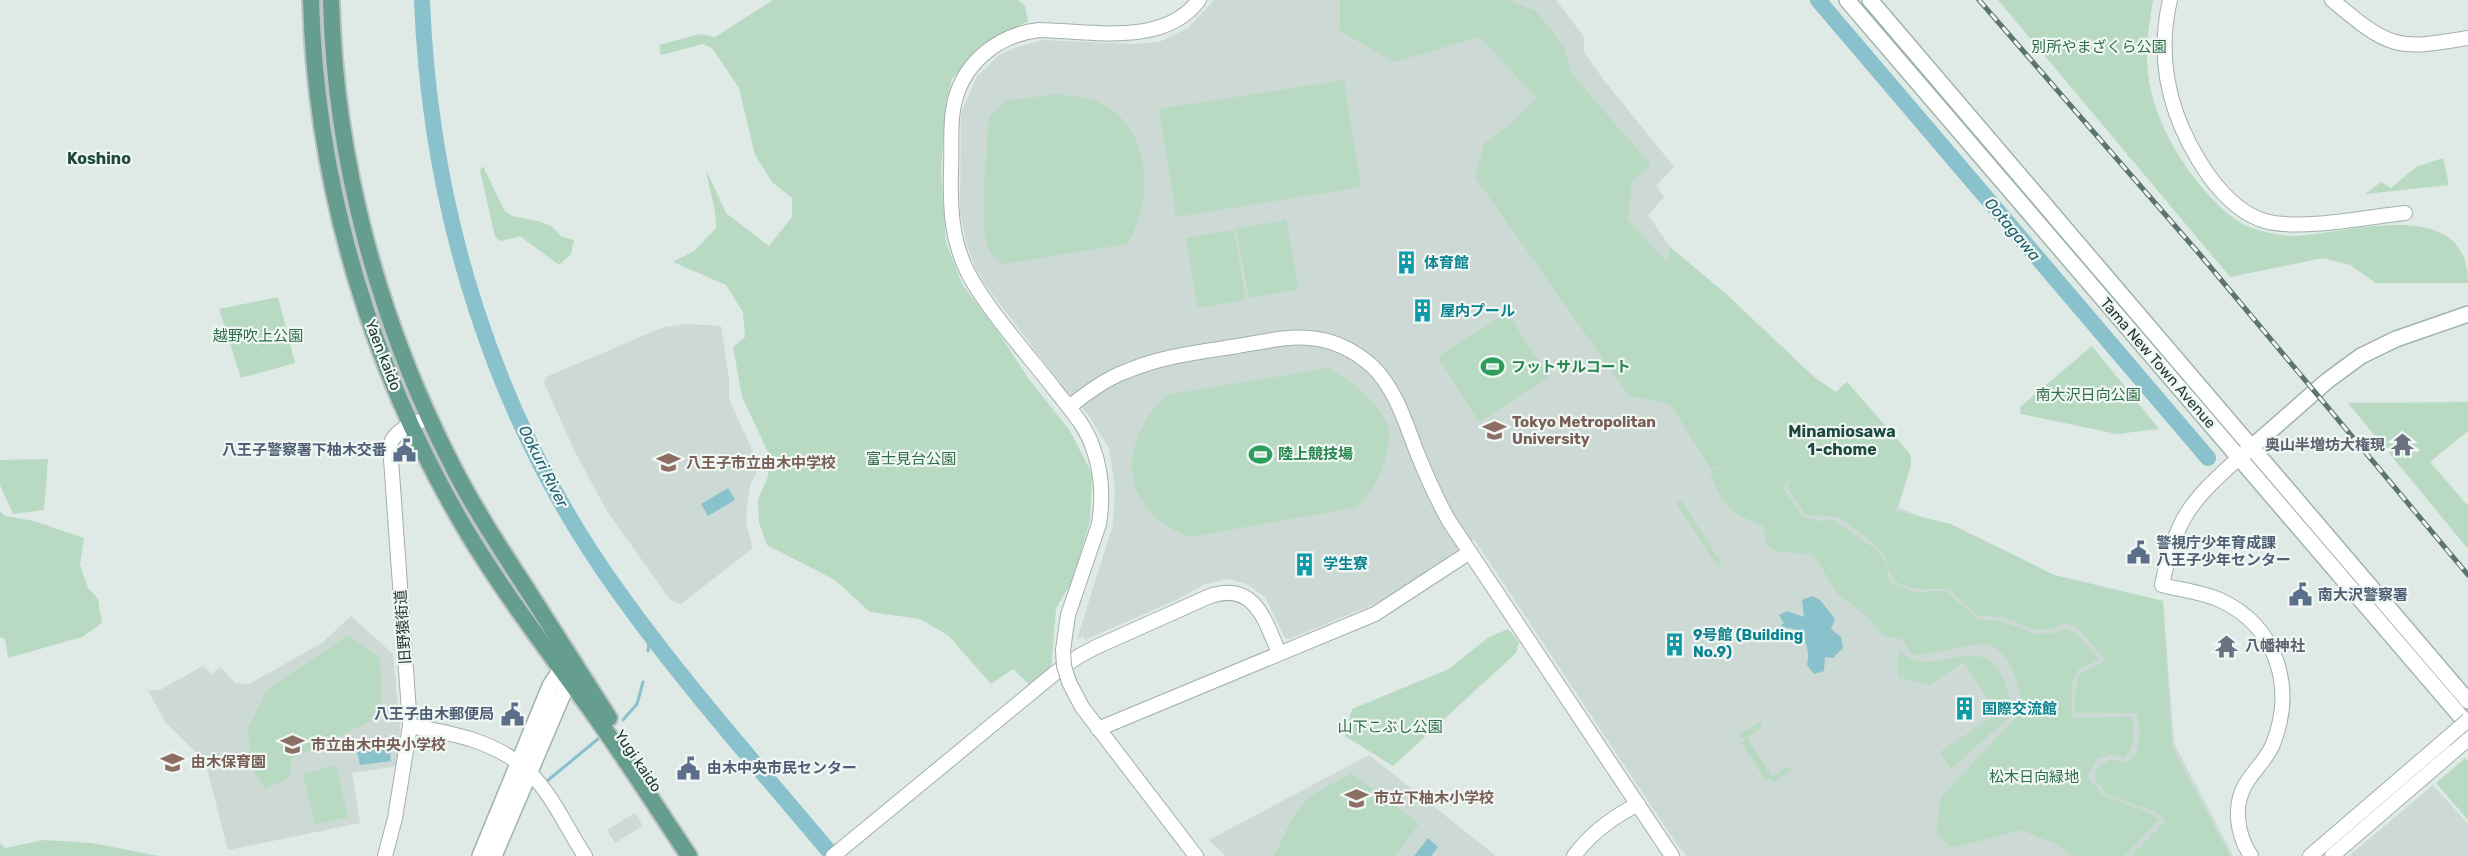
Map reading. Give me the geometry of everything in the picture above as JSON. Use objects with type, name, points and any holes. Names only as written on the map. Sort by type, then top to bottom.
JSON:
[{"type":"main road","name":"Yaen kaido","points":[[311,0],[318,93],[328,158],[343,229],[379,346],[411,424],[472,540],[569,673]]},
{"type":"main road","name":"Yaen kaido","points":[[331,0],[341,117],[360,216],[394,333],[429,418],[473,503],[569,673]]},
{"type":"main road","name":"Tama New Town Avenue","points":[[1847,0],[2468,725]]},
{"type":"main road","name":"Tama New Town Avenue","points":[[1870,0],[2468,701]]},
{"type":"main road","points":[[2239,458],[2327,381],[2361,356],[2396,339],[2468,314]]},
{"type":"main road","points":[[494,856],[550,686],[569,673]]},
{"type":"main road","name":"Yugi kaido","points":[[569,673],[688,856]]},
{"type":"main road","name":"Yugi kaido","points":[[569,673],[701,856]]},
{"type":"main road","points":[[480,856],[523,767]]},
{"type":"street","points":[[1196,856],[1098,729],[1082,707],[1069,682],[1064,666],[1063,650],[1068,615],[1099,524],[1102,508],[1100,478],[1094,449],[1069,407],[969,275],[953,227],[950,200],[952,117],[958,90],[971,67],[997,43],[1016,35],[1039,30],[1149,31],[1174,22],[1191,10],[1199,0]]},
{"type":"street","points":[[2170,0],[2164,47],[2166,80],[2171,102],[2177,122],[2191,149],[2227,198],[2263,220],[2287,225],[2405,213]]},
{"type":"street","points":[[2331,0],[2370,31],[2392,42],[2416,46],[2468,38]]},
{"type":"street","points":[[1069,407],[1114,376],[1167,358],[1288,338],[1311,338],[1337,345],[1351,351],[1372,366],[1388,385],[1439,502],[1672,856]]},
{"type":"street","name":"旧野猿街道","points":[[385,856],[395,818],[411,726],[390,445],[395,435],[411,424],[429,418]]},
{"type":"street","points":[[2239,458],[2204,490],[2183,518],[2169,552],[2162,585],[2207,595],[2229,605],[2252,622],[2276,660],[2283,692],[2280,723],[2272,747],[2247,782],[2238,805],[2241,836],[2251,856]]},
{"type":"street","points":[[1098,729],[1375,614],[1470,552]]},
{"type":"street","points":[[834,856],[1079,656],[1210,596],[1229,593],[1250,600],[1264,619],[1279,654]]},
{"type":"street","points":[[2332,856],[2449,745],[2468,720]]},
{"type":"street","points":[[411,726],[474,739],[523,767],[547,796],[585,856]]},
{"type":"street","points":[[2310,856],[2449,745],[2468,739]]},
{"type":"street","points":[[1574,856],[1589,838],[1624,811],[1638,804]]},
{"type":"shaded area","name":"Tokyo Metropolitan University","points":[[1214,0],[1556,0],[1584,37],[1584,52],[1603,79],[1674,167],[1656,186],[1664,197],[1648,215],[1670,247],[1726,294],[1815,378],[1836,392],[1847,382],[1910,454],[1911,464],[1898,507],[2054,575],[2163,601],[2174,743],[2233,856],[1687,856],[1678,846],[1474,539],[1382,601],[1289,639],[1285,638],[1265,597],[1249,585],[1229,579],[1205,584],[1176,600],[1085,640],[1083,636],[1077,639],[1113,525],[1115,489],[1109,448],[1088,414],[1063,387],[987,287],[976,269],[967,246],[960,212],[961,113],[977,77],[999,55],[1020,46],[1044,40],[1134,44],[1159,42],[1188,28]]},
{"type":"shaded area","name":"八王子市立由木中学校","points":[[687,324],[721,326],[729,379],[729,399],[754,454],[757,472],[750,485],[746,523],[753,548],[681,604],[671,601],[607,511],[574,450],[544,382],[546,377],[664,327]]},
{"type":"shaded area","name":"市立由木中央小学校","points":[[351,616],[393,654],[400,728],[398,766],[352,773],[360,823],[228,850],[205,761],[165,722],[148,690],[160,690],[203,666],[211,674],[220,667],[235,683],[249,684],[322,643]]},
{"type":"shaded area","name":"市立下柚木小学校","points":[[1369,755],[1496,856],[1226,856],[1209,840]]},
{"type":"shaded area","points":[[2433,785],[2468,824],[2468,856],[2349,856]]},
{"type":"shaded area","points":[[635,813],[643,826],[615,843],[607,830]]},
{"type":"green space","name":"富士見台公園","points":[[773,0],[1018,0],[1025,6],[1028,21],[980,47],[952,79],[946,102],[941,171],[946,242],[962,284],[998,332],[1028,378],[1070,431],[1092,474],[1090,521],[1073,580],[1056,608],[1051,669],[1030,685],[1013,669],[991,684],[948,635],[920,619],[870,612],[835,580],[767,545],[759,523],[758,500],[768,476],[769,454],[742,397],[733,347],[745,337],[743,312],[726,285],[673,262],[694,251],[716,228],[706,170],[726,213],[769,246],[792,217],[792,198],[772,182],[755,155],[739,88],[712,48],[703,44],[661,55],[659,45],[700,34],[715,37]]},
{"type":"green space","name":"松木日向緑地","points":[[1340,0],[1508,0],[1536,11],[1564,47],[1571,73],[1651,165],[1632,181],[1628,220],[1667,262],[1670,247],[1726,294],[1815,378],[1836,392],[1847,382],[1910,454],[1911,464],[1898,507],[1892,510],[1951,524],[2054,575],[2163,601],[2172,747],[2230,856],[2130,856],[2166,821],[2155,812],[2107,794],[2095,780],[2097,767],[2111,759],[2125,763],[2136,754],[2140,730],[2136,713],[2075,713],[2075,697],[2080,675],[2105,659],[2076,626],[2063,623],[2052,628],[2036,630],[2008,619],[1978,616],[1948,588],[1917,589],[1902,585],[1892,576],[1881,550],[1858,531],[1837,517],[1805,514],[1787,487],[1793,475],[1783,488],[1802,516],[1818,521],[1833,520],[1878,551],[1886,564],[1889,580],[1905,589],[1917,592],[1946,591],[1978,620],[2000,621],[2035,634],[2055,633],[2066,629],[2075,632],[2099,659],[2079,669],[2072,683],[2072,718],[2132,717],[2133,739],[2128,754],[2124,758],[2113,754],[2098,758],[2087,776],[2103,795],[2150,813],[2159,820],[2124,856],[2072,856],[2054,843],[2021,830],[1952,848],[1936,833],[1941,797],[2023,710],[2017,681],[2008,661],[1995,647],[1985,644],[1919,655],[1912,654],[1903,640],[1883,635],[1865,615],[1837,593],[1813,554],[1777,552],[1766,545],[1764,526],[1735,513],[1724,502],[1710,472],[1722,466],[1711,469],[1670,404],[1629,396],[1475,177],[1484,144],[1511,123],[1537,98],[1479,37],[1394,62],[1340,31]]},
{"type":"green space","name":"別所やまざくら公園","points":[[1998,0],[2153,0],[2147,39],[2147,65],[2155,104],[2170,141],[2180,158],[2204,190],[2223,210],[2237,221],[2253,229],[2286,236],[2372,226],[2401,225],[2427,228],[2448,237],[2463,255],[2468,283],[2376,283],[2350,265],[2323,258],[2230,277]]},
{"type":"green space","points":[[1344,80],[1361,187],[1176,217],[1159,109]]},
{"type":"green space","points":[[1055,94],[1096,101],[1123,119],[1140,152],[1144,171],[1141,210],[1127,244],[1004,264],[996,260],[990,252],[984,226],[989,116],[1005,101]]},
{"type":"green space","points":[[2443,158],[2449,185],[2365,194],[2381,182],[2391,188],[2416,167]]},
{"type":"green space","points":[[483,166],[504,210],[512,216],[551,226],[562,237],[574,240],[571,254],[559,265],[520,236],[501,241],[495,237],[480,170]]},
{"type":"green space","points":[[1286,220],[1299,289],[1249,298],[1236,229]]},
{"type":"green space","points":[[1234,230],[1246,300],[1198,308],[1186,238]]},
{"type":"green space","name":"越野吹上公園","points":[[278,297],[295,363],[241,378],[219,309]]},
{"type":"green space","name":"フットサルコート","points":[[1507,312],[1549,377],[1479,422],[1438,357]]},
{"type":"green space","name":"南大沢日向公園","points":[[2092,346],[2159,429],[2117,434],[2021,414],[2020,407]]},
{"type":"green space","name":"陸上競技場","points":[[1328,368],[1355,386],[1373,403],[1381,412],[1389,431],[1387,454],[1381,471],[1369,493],[1357,507],[1190,537],[1167,525],[1149,511],[1138,494],[1133,475],[1133,455],[1139,435],[1150,415],[1166,395]]},
{"type":"green space","points":[[2468,402],[2468,431],[2430,462],[2468,506],[2468,549],[2348,403]]},
{"type":"green space","points":[[48,459],[44,510],[13,514],[0,485],[0,460]]},
{"type":"green space","points":[[1681,500],[1722,564],[1718,567],[1676,503]]},
{"type":"green space","points":[[0,511],[5,516],[34,521],[84,538],[80,565],[88,588],[98,599],[102,623],[82,637],[8,658],[5,639],[0,637]]},
{"type":"green space","name":"山下こぶし公園","points":[[1508,629],[1519,642],[1516,653],[1393,766],[1345,736],[1352,709],[1449,669],[1489,637]]},
{"type":"green space","points":[[348,635],[380,658],[382,716],[291,759],[290,777],[265,789],[252,769],[248,728],[266,691]]},
{"type":"green space","points":[[1900,652],[1922,662],[1962,656],[1988,659],[2002,675],[2014,713],[1951,769],[1940,752],[1997,714],[1964,662],[1930,685],[1899,677],[1897,662]]},
{"type":"green space","points":[[1760,722],[1762,727],[1747,738],[1772,776],[1788,766],[1791,771],[1773,782],[1770,778],[1766,781],[1741,743],[1747,735],[1741,738],[1739,734]]},
{"type":"green space","points":[[2465,758],[2468,762],[2468,820],[2436,783]]},
{"type":"green space","points":[[336,765],[348,817],[315,825],[303,774]]},
{"type":"green space","points":[[1351,773],[1419,824],[1395,856],[1274,856],[1292,819],[1308,798]]},
{"type":"green space","points":[[44,840],[92,843],[159,856],[0,856],[0,843],[5,848]]},
{"type":"water","points":[[728,488],[735,500],[708,516],[701,504]]},
{"type":"water","points":[[1812,596],[1820,600],[1835,619],[1831,629],[1841,637],[1843,648],[1833,658],[1825,657],[1824,671],[1814,674],[1807,665],[1808,652],[1804,639],[1796,630],[1784,628],[1779,615],[1787,611],[1804,617],[1802,600]]},
{"type":"water","points":[[389,747],[391,761],[360,765],[357,751]]},
{"type":"water","points":[[1428,838],[1438,847],[1431,856],[1414,856]]},
{"type":"waterway","name":"Ookuri River","points":[[422,0],[428,79],[439,158],[455,236],[477,312],[505,386],[537,458],[576,528],[645,628],[724,727],[833,856]]},
{"type":"waterway","name":"Ootagawa","points":[[1818,0],[2208,458]]},
{"type":"waterway","points":[[648,651],[650,634]]},
{"type":"waterway","points":[[623,720],[637,704],[643,682]]},
{"type":"waterway","points":[[547,781],[598,739]]},
{"type":"railway","points":[[1979,0],[2202,257],[2468,575]]},
{"type":"place","name":"体育館","points":[[1406,263]]},
{"type":"place","name":"屋内プール","points":[[1422,311]]},
{"type":"place","name":"フットサルコート","points":[[1493,367]]},
{"type":"place","name":"Tokyo Metropolitan University","points":[[1494,431]]},
{"type":"place","name":"奥山半増坊大権現","points":[[2403,445]]},
{"type":"place","name":"八王子警察署下柚木交番","points":[[405,450]]},
{"type":"place","name":"陸上競技場","points":[[1260,454]]},
{"type":"place","name":"八王子市立由木中学校","points":[[668,463]]},
{"type":"place","name":"警視庁少年育成課 八王子少年センター","points":[[2138,552]]},
{"type":"place","name":"学生寮","points":[[1305,564]]},
{"type":"place","name":"南大沢警察署","points":[[2300,595]]},
{"type":"place","name":"9号館 (Building No.9)","points":[[1675,644]]},
{"type":"place","name":"八幡神社","points":[[2227,646]]},
{"type":"place","name":"国際交流館","points":[[1964,709]]},
{"type":"place","name":"八王子由木郵便局","points":[[512,714]]},
{"type":"place","name":"市立由木中央小学校","points":[[293,745]]},
{"type":"place","name":"由木保育園","points":[[173,762]]},
{"type":"place","name":"由木中央市民センター","points":[[689,768]]},
{"type":"place","name":"市立下柚木小学校","points":[[1356,798]]},
{"type":"district","name":"Koshino","points":[[99,158]]},
{"type":"district","name":"Minamiosawa 1-chome","points":[[1842,440]]}]
